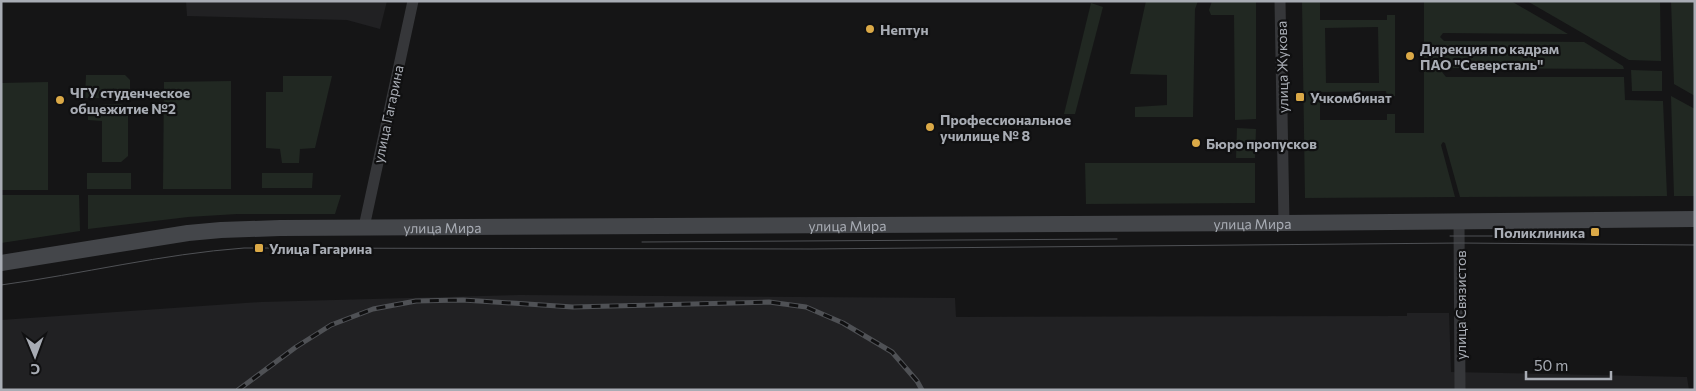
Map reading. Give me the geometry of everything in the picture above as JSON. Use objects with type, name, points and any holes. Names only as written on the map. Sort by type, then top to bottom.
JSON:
[{"type":"main road","name":"улица Мира","points":[[1,262],[125,242],[221,230],[364,227],[1284,223],[1695,219]]},
{"type":"street","name":"улица Гагарина","points":[[364,227],[413,1]]},
{"type":"street","name":"улица Жукова","points":[[1280,1],[1284,223]]},
{"type":"street","name":"улица Связистов","points":[[1459,220],[1460,390]]},
{"type":"shaded area","points":[[186,1],[387,1],[380,29],[347,20],[187,16]]},
{"type":"shaded area","points":[[1146,1],[1198,1],[1195,9],[1193,117],[1135,117],[1135,107],[1167,105],[1167,75],[1130,74]]},
{"type":"shaded area","points":[[1212,1],[1256,1],[1256,119],[1235,120],[1234,15],[1211,15],[1209,10]]},
{"type":"shaded area","points":[[1302,1],[1320,1],[1320,20],[1387,20],[1387,15],[1395,15],[1395,96],[1387,96],[1386,91],[1320,92],[1320,120],[1387,120],[1387,114],[1395,114],[1395,133],[1424,133],[1424,1],[1511,1],[1568,34],[1443,33],[1440,37],[1444,41],[1584,42],[1623,66],[1624,69],[1445,68],[1442,72],[1446,77],[1624,77],[1625,100],[1663,101],[1667,196],[1460,197],[1445,143],[1443,142],[1441,145],[1455,197],[1305,198]],"holes":[[[1378,27],[1379,83],[1326,83],[1325,28]]]},
{"type":"shaded area","points":[[1527,1],[1660,1],[1661,61],[1629,60]]},
{"type":"shaded area","points":[[1671,1],[1695,1],[1695,96],[1674,84]]},
{"type":"shaded area","points":[[1091,3],[1103,7],[1075,114],[1064,114]]},
{"type":"shaded area","points":[[1631,70],[1662,71],[1662,91],[1632,91]]},
{"type":"shaded area","points":[[86,75],[125,75],[130,80],[130,94],[125,98],[85,98]]},
{"type":"shaded area","points":[[283,76],[332,76],[315,148],[300,149],[299,163],[282,163],[280,149],[266,148],[266,92],[283,92]]},
{"type":"shaded area","points":[[231,81],[231,189],[163,189],[164,82]]},
{"type":"shaded area","points":[[48,82],[48,190],[1,190],[1,83]]},
{"type":"shaded area","points":[[1671,96],[1695,109],[1695,196],[1674,196]]},
{"type":"shaded area","points":[[121,104],[128,110],[128,156],[121,162],[102,162],[102,121],[88,120],[88,110],[94,105]]},
{"type":"shaded area","points":[[1237,128],[1256,129],[1255,158],[1236,158]]},
{"type":"shaded area","points":[[1085,163],[1255,163],[1255,203],[1086,204]]},
{"type":"shaded area","points":[[87,173],[131,173],[131,189],[87,189]]},
{"type":"shaded area","points":[[262,173],[313,173],[312,188],[262,188]]},
{"type":"shaded area","points":[[1,195],[79,195],[80,231],[1,243]]},
{"type":"shaded area","points":[[88,195],[341,195],[335,214],[237,214],[188,217],[88,229]]},
{"type":"shaded area","points":[[520,295],[955,298],[956,317],[1407,316],[1407,313],[1449,313],[1451,372],[1687,377],[1689,390],[1,390],[1,320],[261,302]]},
{"type":"tram line","points":[[1450,236],[1532,236]]},
{"type":"tram line","points":[[642,242],[1117,239]]},
{"type":"tram line","points":[[1,285],[152,259],[244,248],[811,249],[1460,243],[1695,245]]},
{"type":"railway","points":[[238,390],[296,347],[331,325],[373,309],[416,301],[463,300],[573,307],[769,302],[806,307],[843,323],[892,352],[917,381],[922,390]]},
{"type":"place","name":"Нептун","points":[[870,29]]},
{"type":"place","name":"Дирекция по кадрам ПАО \"Северсталь\"","points":[[1410,56]]},
{"type":"place","name":"Учкомбинат","points":[[1300,97]]},
{"type":"place","name":"ЧГУ студенческое общежитие №2","points":[[60,100]]},
{"type":"place","name":"Профессиональное училище № 8","points":[[930,127]]},
{"type":"place","name":"Бюро пропусков","points":[[1196,143]]},
{"type":"place","name":"Поликлиника","points":[[1595,232]]},
{"type":"place","name":"Улица Гагарина","points":[[259,248]]}]
